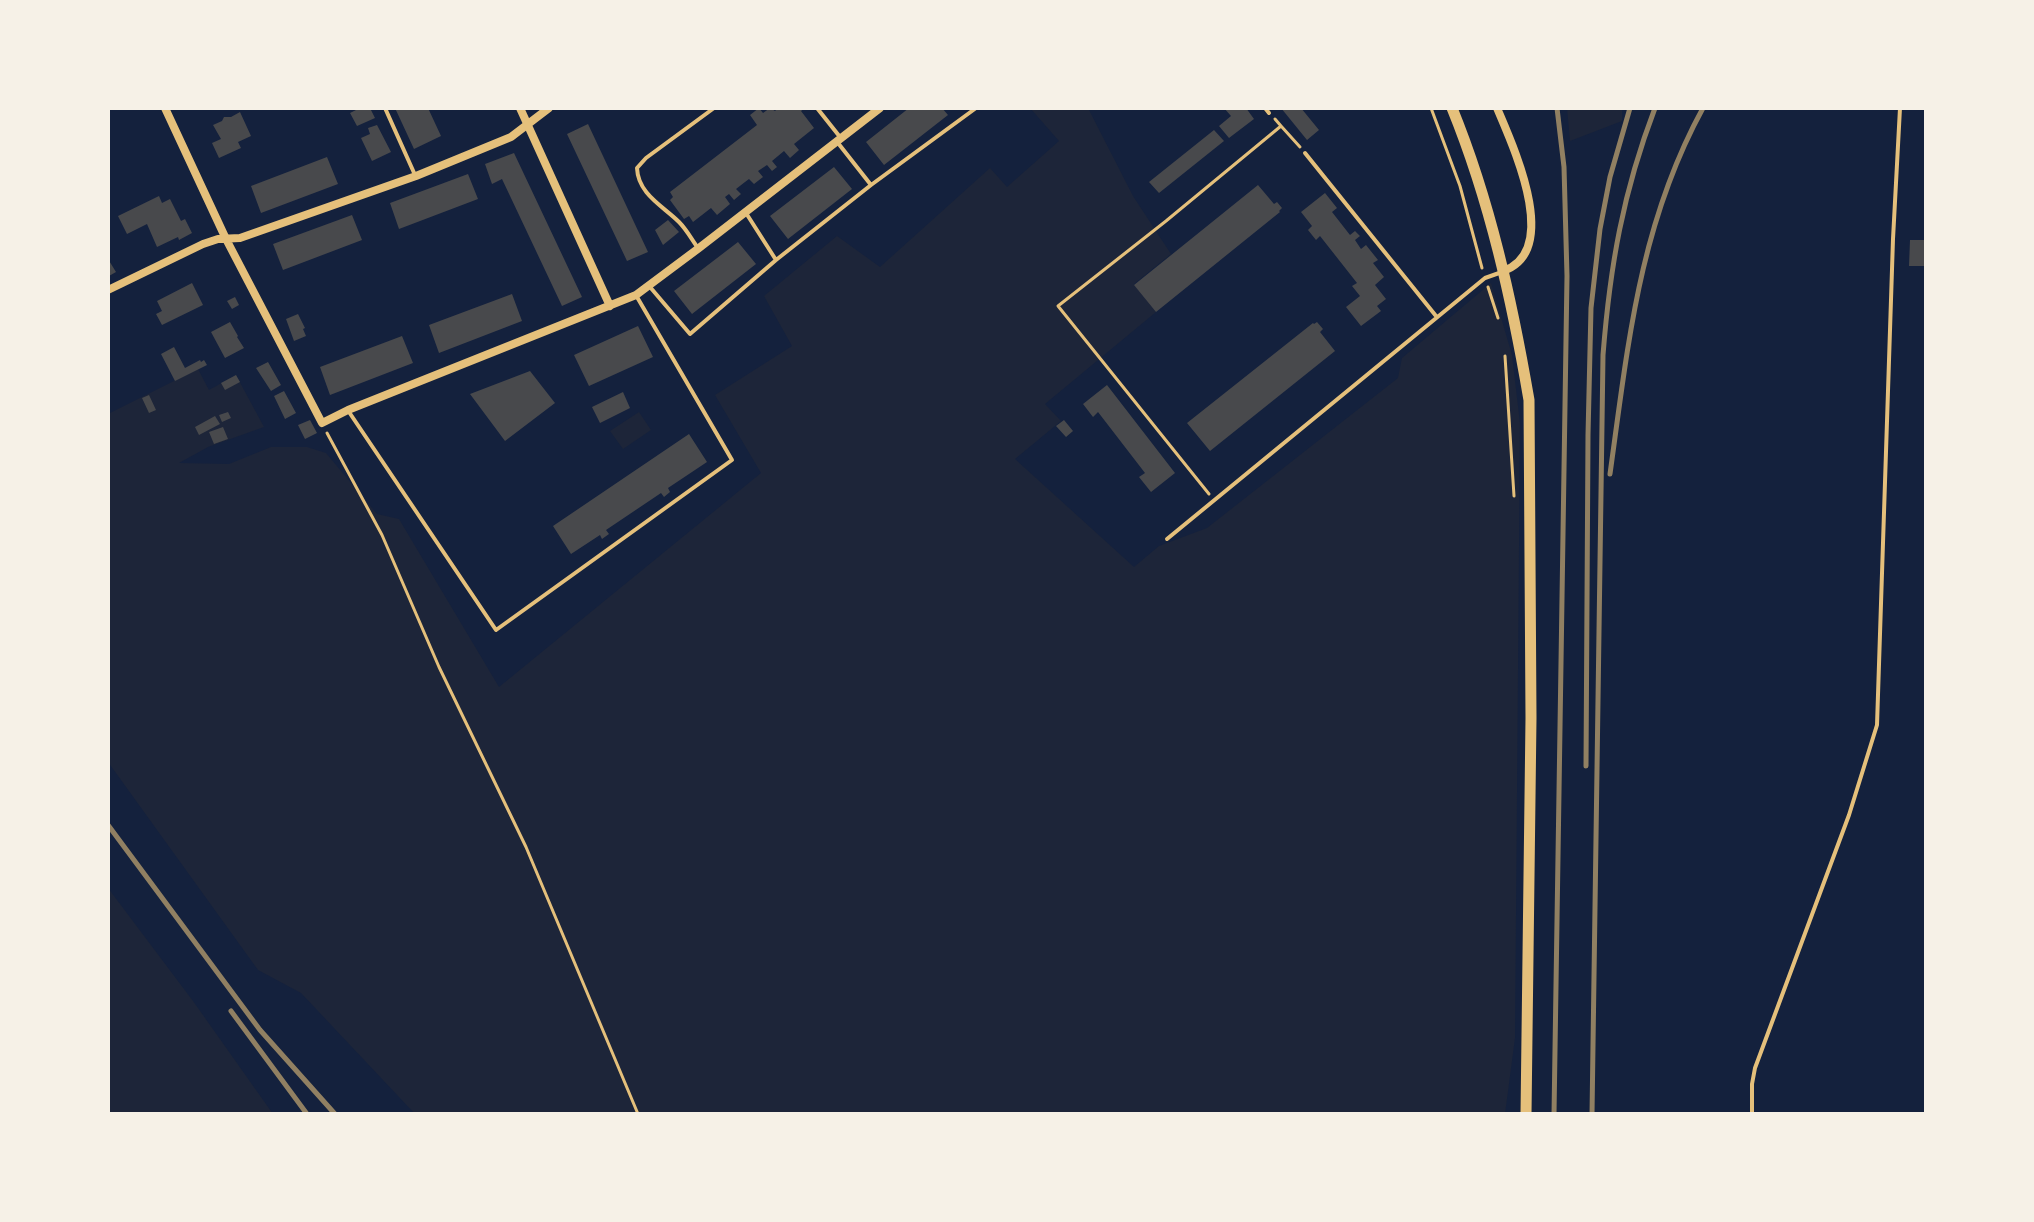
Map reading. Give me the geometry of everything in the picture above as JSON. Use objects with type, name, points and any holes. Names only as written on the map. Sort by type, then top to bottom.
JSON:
[{"type":"street","points":[[165,108],[226,239],[322,423],[636,295],[880,108]]},
{"type":"street","points":[[520,108],[610,306]]},
{"type":"street","points":[[108,290],[203,244],[240,238],[416,176],[511,137],[549,108]]},
{"type":"street","points":[[1452,108],[1482,193],[1503,271],[1529,400],[1531,718],[1526,1114]]},
{"type":"street","points":[[1497,108],[1516,155],[1529,198],[1532,223],[1528,248],[1520,261],[1503,271]]},
{"type":"lane","points":[[385,108],[416,176]]},
{"type":"lane","points":[[699,248],[681,224],[643,189],[637,168],[714,108]]},
{"type":"lane","points":[[817,108],[871,185]]},
{"type":"lane","points":[[649,285],[690,334],[776,260],[976,108]]},
{"type":"lane","points":[[1752,1114],[1755,1068],[1849,815],[1877,725],[1900,108]]},
{"type":"lane","points":[[1305,153],[1437,317]]},
{"type":"lane","points":[[745,211],[776,260]]},
{"type":"lane","points":[[1167,539],[1485,278],[1503,271]]},
{"type":"lane","points":[[348,410],[496,630],[732,460],[636,295]]},
{"type":"path","points":[[1431,108],[1460,186],[1499,321]]},
{"type":"path","points":[[1267,110],[1305,153]]},
{"type":"path","points":[[1214,500],[1058,306],[1281,126]]},
{"type":"path","points":[[1505,350],[1515,507]]},
{"type":"path","points":[[322,423],[382,535],[439,667],[526,847],[638,1114]]},
{"type":"shaded area","points":[[1030,108],[1088,108],[1133,196],[1171,254],[1134,284],[1156,312],[1045,404],[1061,421],[1015,459],[1134,567],[1159,546],[1207,528],[1398,378],[1402,358],[1491,283],[1512,355],[1520,423],[1515,1038],[1505,1114],[415,1114],[301,993],[258,970],[108,762],[108,414],[198,369],[209,390],[236,375],[264,427],[208,447],[179,463],[229,464],[271,447],[307,447],[326,453],[377,514],[399,519],[499,687],[761,473],[715,395],[792,346],[764,296],[837,236],[880,267],[990,168],[1007,187],[1059,141]]},
{"type":"shaded area","points":[[1567,108],[1622,108],[1622,121],[1570,141]]},
{"type":"shaded area","points":[[639,412],[651,430],[623,449],[610,431]]},
{"type":"shaded area","points":[[108,888],[193,1001],[273,1114],[108,1114]]},
{"type":"building","points":[[360,108],[370,108],[375,118],[357,126],[350,113]]},
{"type":"building","points":[[395,108],[428,108],[441,136],[414,149]]},
{"type":"building","points":[[759,108],[763,113],[770,108],[775,111],[778,108],[805,108],[801,111],[814,128],[794,144],[799,150],[790,158],[784,151],[772,161],[777,167],[772,171],[767,165],[758,171],[763,177],[754,184],[749,179],[736,189],[741,194],[734,200],[729,194],[725,197],[730,204],[717,215],[711,208],[693,222],[689,216],[684,219],[670,200],[673,197],[670,192],[757,125],[750,115]]},
{"type":"building","points":[[909,108],[942,108],[948,115],[884,165],[866,142]]},
{"type":"building","points":[[1224,108],[1246,108],[1254,119],[1229,138],[1219,126],[1231,116]]},
{"type":"building","points":[[1281,108],[1301,108],[1319,130],[1307,140]]},
{"type":"building","points":[[240,112],[251,136],[238,142],[241,148],[219,158],[212,143],[221,139],[213,125],[224,117]]},
{"type":"building","points":[[588,124],[648,252],[627,261],[567,134]]},
{"type":"building","points":[[377,125],[391,152],[372,161],[361,138],[370,134],[368,128]]},
{"type":"building","points":[[1214,130],[1224,141],[1159,193],[1149,182]]},
{"type":"building","points":[[514,153],[582,297],[562,306],[502,179],[492,184],[485,164]]},
{"type":"building","points":[[327,157],[338,184],[261,213],[251,186]]},
{"type":"building","points":[[834,167],[852,189],[788,239],[770,216]]},
{"type":"building","points":[[468,174],[478,199],[399,229],[390,203]]},
{"type":"building","points":[[1258,185],[1274,204],[1277,202],[1282,208],[1280,212],[1156,312],[1134,285]]},
{"type":"building","points":[[1325,193],[1337,208],[1332,212],[1350,235],[1355,231],[1360,236],[1355,240],[1361,249],[1366,245],[1378,260],[1373,263],[1384,277],[1375,285],[1386,299],[1377,306],[1381,311],[1361,326],[1346,307],[1360,296],[1352,286],[1357,283],[1320,236],[1316,240],[1308,230],[1312,226],[1301,212]]},
{"type":"building","points":[[159,196],[162,203],[170,199],[181,221],[185,219],[192,233],[157,247],[147,224],[127,234],[118,216]]},
{"type":"building","points":[[352,215],[362,240],[283,270],[273,244]]},
{"type":"building","points":[[668,220],[679,232],[663,245],[655,230]]},
{"type":"building","points":[[1910,240],[1926,240],[1926,266],[1909,266]]},
{"type":"building","points":[[738,242],[756,264],[692,314],[674,291]]},
{"type":"building","points":[[108,259],[116,272],[109,276],[108,274]]},
{"type":"building","points":[[192,283],[203,305],[162,325],[156,314],[162,311],[157,301]]},
{"type":"building","points":[[512,294],[522,321],[439,353],[429,325]]},
{"type":"building","points":[[235,297],[239,305],[232,309],[227,301]]},
{"type":"building","points":[[298,314],[306,336],[294,341],[286,319]]},
{"type":"building","points":[[230,322],[244,348],[225,358],[211,332]]},
{"type":"building","points":[[1317,322],[1323,329],[1320,332],[1335,351],[1210,451],[1187,423]]},
{"type":"building","points":[[638,326],[653,357],[589,386],[574,355]]},
{"type":"building","points":[[402,336],[413,363],[330,395],[320,367]]},
{"type":"building","points":[[174,347],[185,368],[200,360],[207,365],[175,381],[161,354]]},
{"type":"building","points":[[268,362],[281,385],[271,391],[256,368]]},
{"type":"building","points":[[530,371],[555,403],[505,441],[470,394]]},
{"type":"building","points":[[236,375],[240,382],[225,390],[221,383]]},
{"type":"building","points":[[1107,385],[1175,473],[1151,492],[1139,477],[1145,473],[1098,412],[1093,417],[1083,404]]},
{"type":"building","points":[[284,391],[296,413],[285,419],[274,396]]},
{"type":"building","points":[[623,392],[630,408],[600,423],[592,407]]},
{"type":"building","points":[[149,395],[156,410],[149,413],[142,398]]},
{"type":"building","points":[[228,412],[231,418],[222,422],[219,415]]},
{"type":"building","points":[[215,416],[220,424],[199,435],[195,427]]},
{"type":"building","points":[[310,420],[317,433],[305,439],[298,425]]},
{"type":"building","points":[[1064,420],[1073,431],[1066,437],[1056,426]]},
{"type":"building","points":[[223,427],[228,439],[214,444],[209,432]]},
{"type":"building","points":[[689,434],[707,462],[668,488],[670,492],[664,497],[661,493],[606,530],[609,534],[602,539],[600,535],[571,554],[553,526]]},
{"type":"railway","points":[[1554,1114],[1567,276],[1564,167],[1557,108]]},
{"type":"railway","points":[[1586,766],[1591,308],[1600,229],[1610,177],[1630,108]]},
{"type":"railway","points":[[1592,1114],[1603,355],[1610,291],[1626,200],[1655,108]]},
{"type":"railway","points":[[1610,474],[1630,332],[1650,241],[1681,152],[1703,108]]},
{"type":"railway","points":[[108,825],[260,1030],[335,1114]]},
{"type":"railway","points":[[231,1011],[307,1114]]}]
